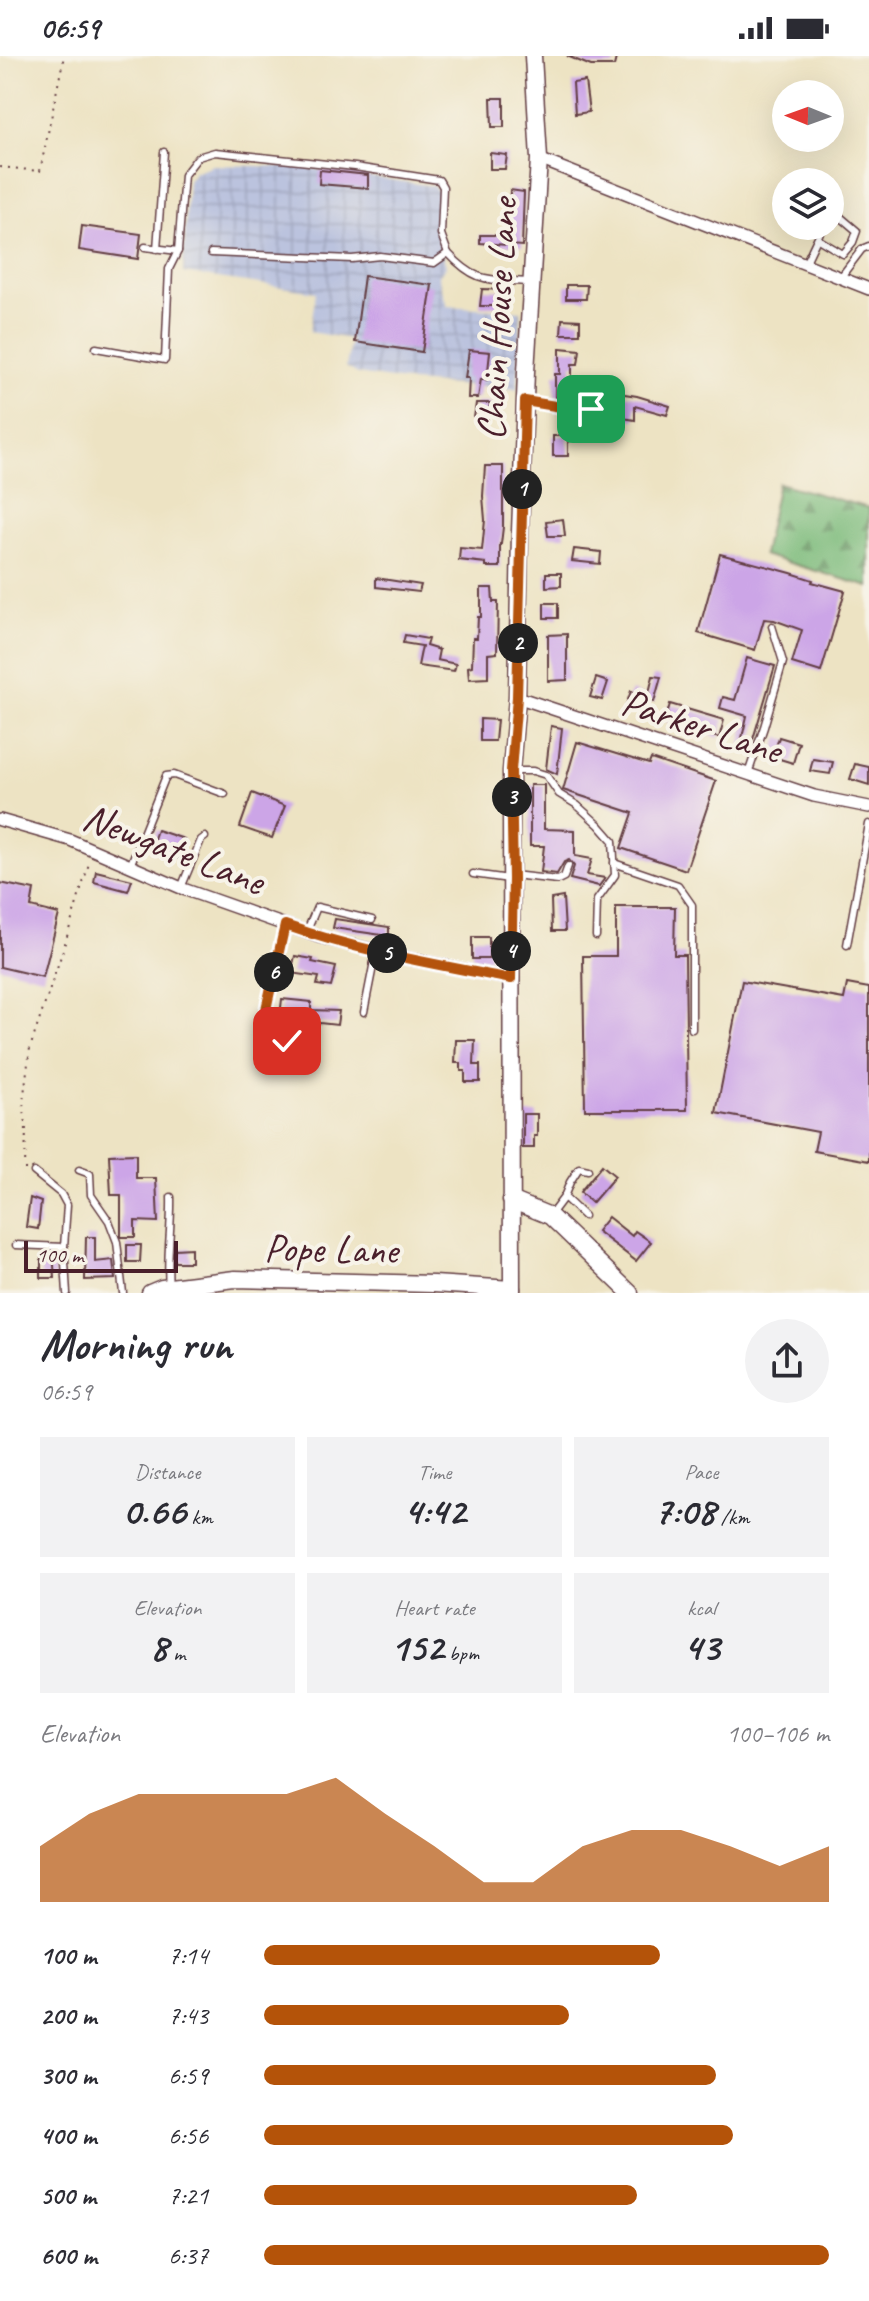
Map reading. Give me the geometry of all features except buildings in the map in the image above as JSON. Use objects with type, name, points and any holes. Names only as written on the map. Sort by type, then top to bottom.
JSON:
[{"type":"street","name":"Chain House Lane","points":[[512,1291],[511,771],[517,697],[525,401],[539,159],[533,56]]},
{"type":"street","points":[[539,159],[869,289]]},
{"type":"street","name":"Parker Lane","points":[[517,697],[814,796],[869,807]]},
{"type":"street","name":"Newgate Lane","points":[[0,820],[70,840],[181,888],[306,933],[511,979]]},
{"type":"street","points":[[511,1200],[550,1216],[630,1293]]},
{"type":"street","name":"Pope Lane","points":[[150,1293],[169,1287],[235,1279],[434,1284],[512,1291]]},
{"type":"lane","points":[[157,249],[164,152]]},
{"type":"lane","points":[[96,348],[165,360],[169,269],[178,251],[184,175],[198,157],[215,152],[355,167],[439,180],[443,187],[441,234],[448,253],[475,277],[532,283]]},
{"type":"lane","points":[[820,240],[843,254],[857,231],[844,220]]},
{"type":"lane","points":[[805,264],[817,240]]},
{"type":"lane","points":[[840,278],[862,249],[869,246]]},
{"type":"lane","points":[[145,247],[178,251]]},
{"type":"lane","points":[[211,253],[352,259],[380,256],[434,263],[448,253]]},
{"type":"lane","points":[[525,401],[591,409],[603,400]]},
{"type":"lane","points":[[748,774],[783,662],[772,626]]},
{"type":"lane","points":[[511,771],[533,771],[546,775],[559,794],[599,825],[613,841],[615,875],[597,900],[596,936]]},
{"type":"lane","points":[[130,866],[166,776],[174,775],[225,794]]},
{"type":"lane","points":[[847,945],[869,824]]},
{"type":"lane","points":[[181,888],[205,837]]},
{"type":"lane","points":[[614,863],[678,885],[692,905],[692,1029]]},
{"type":"lane","points":[[473,874],[558,880],[564,877],[568,866]]},
{"type":"lane","points":[[306,933],[317,907],[372,920]]},
{"type":"lane","points":[[285,925],[262,1027],[287,1041]]},
{"type":"lane","points":[[364,1012],[376,951]]},
{"type":"lane","points":[[550,1216],[579,1168],[588,1170]]},
{"type":"lane","points":[[79,1170],[90,1174],[91,1195],[109,1221],[117,1242],[123,1293]]},
{"type":"lane","points":[[34,1172],[61,1194],[67,1205],[64,1247],[67,1293]]},
{"type":"lane","points":[[169,1287],[167,1259],[171,1197]]},
{"type":"lane","points":[[564,1197],[584,1216]]},
{"type":"lane","points":[[16,1245],[64,1247]]},
{"type":"path","points":[[0,167],[40,171],[64,56]]},
{"type":"path","points":[[34,1172],[24,1170],[26,1125],[23,1102],[30,1048],[93,851]]},
{"type":"shaded area","points":[[212,165],[301,167],[433,186],[438,191],[435,216],[446,266],[438,276],[447,306],[521,311],[517,389],[411,382],[358,374],[346,367],[351,339],[310,332],[316,292],[183,273],[188,181],[195,172]]},
{"type":"green space","points":[[778,483],[869,508],[869,587],[763,555]]},
{"type":"route","points":[[287,1041],[262,1027],[285,925],[319,937],[415,960],[511,979],[511,771],[517,697],[525,401],[591,409]]}]
